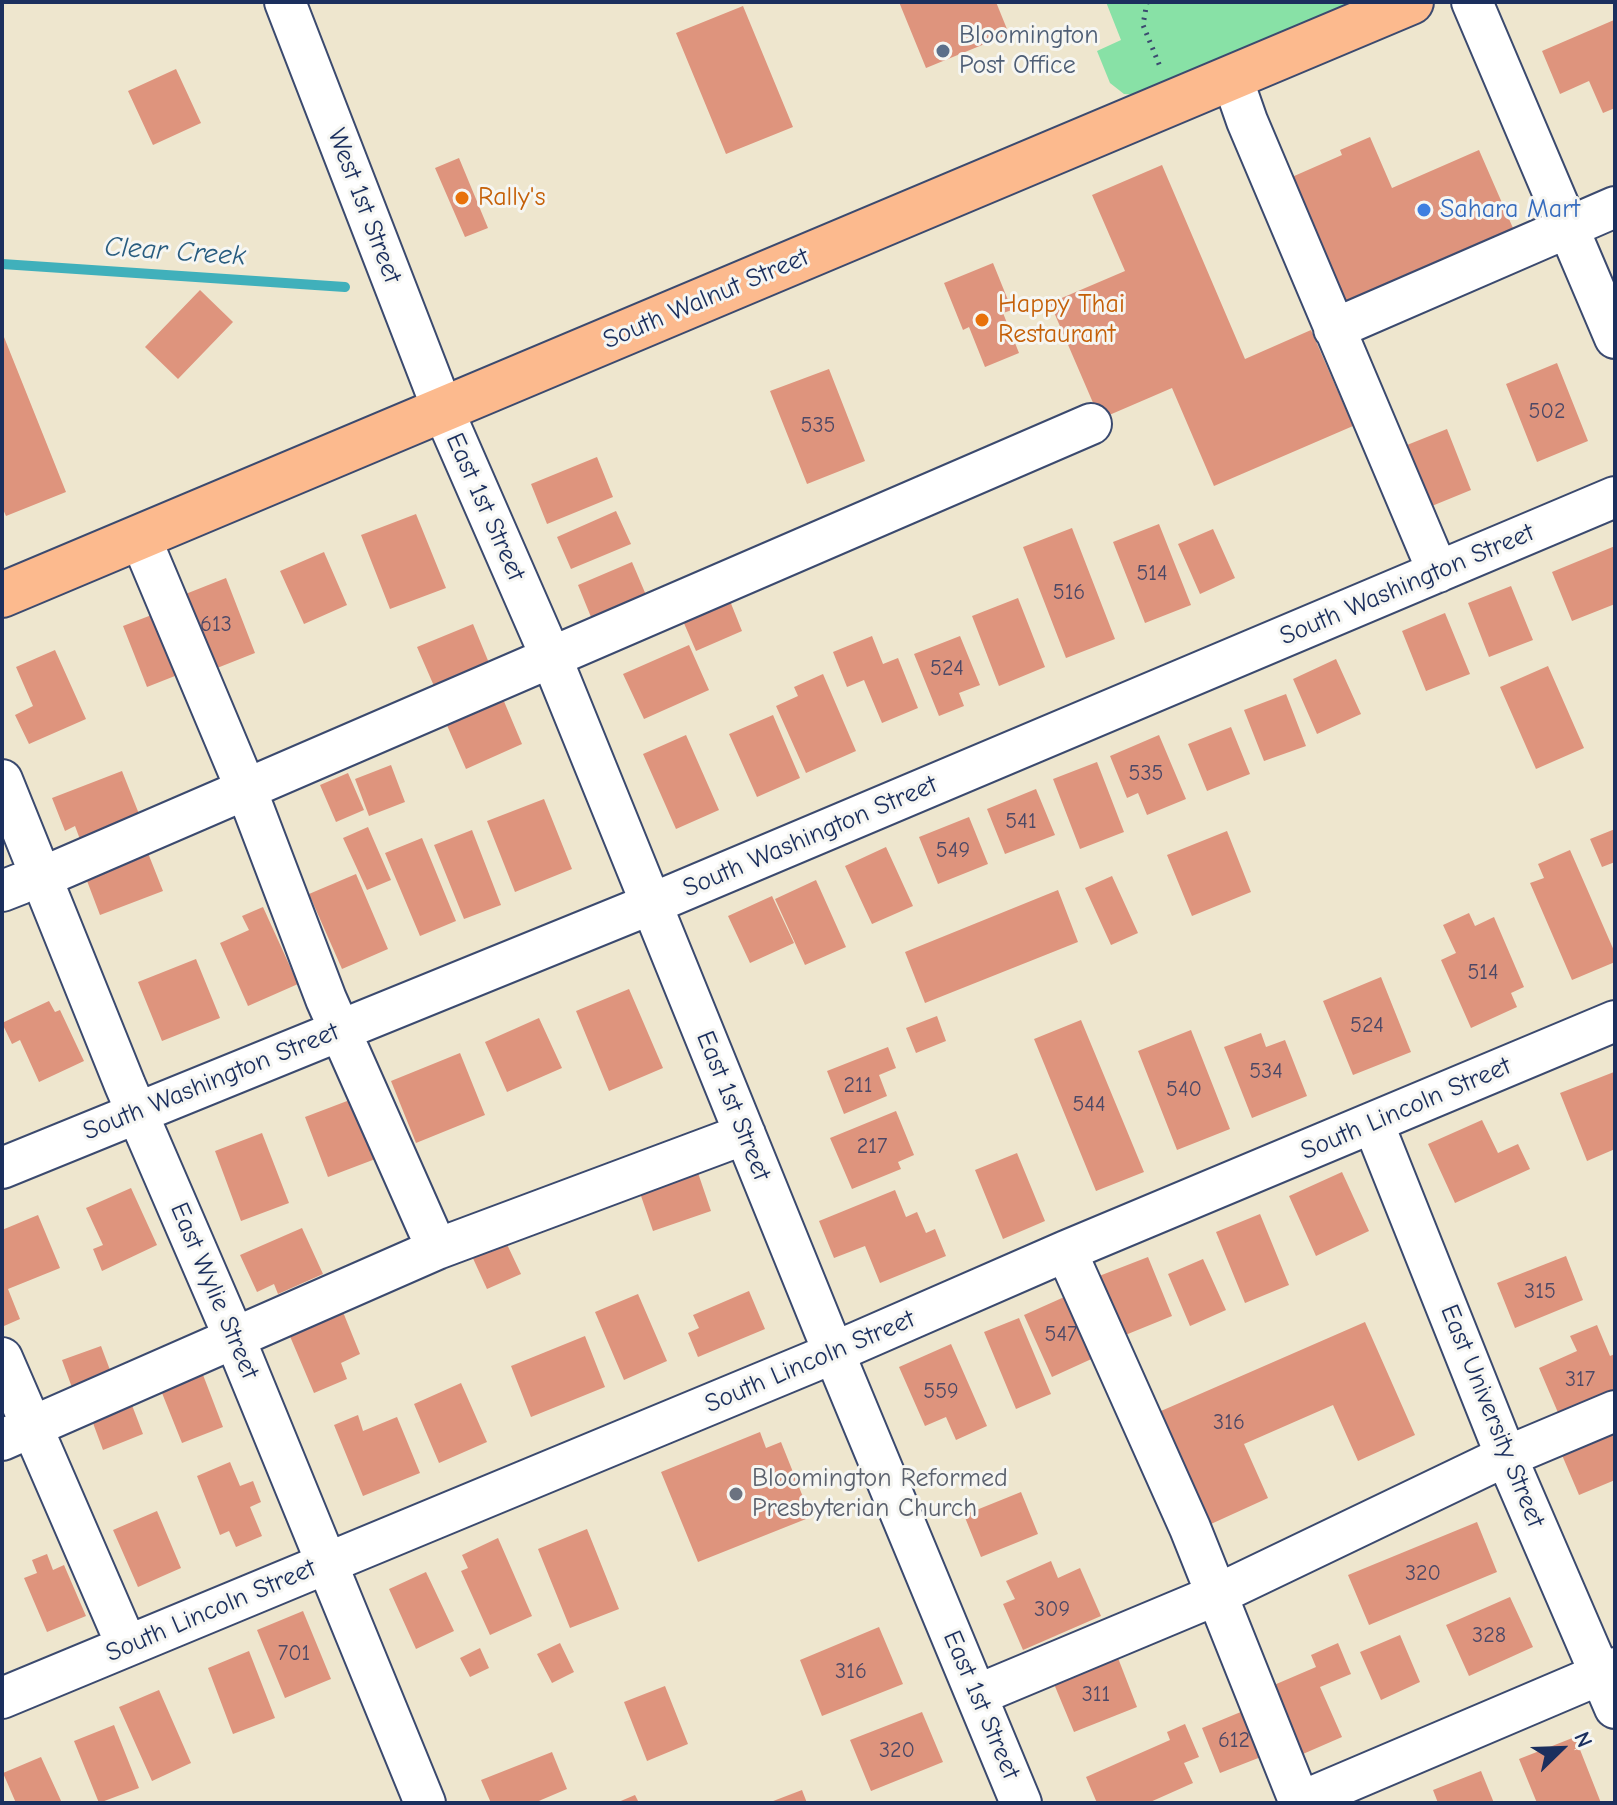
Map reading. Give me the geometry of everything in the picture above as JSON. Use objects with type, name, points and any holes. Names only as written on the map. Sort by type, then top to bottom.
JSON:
[{"type":"main road","name":"South Walnut Street","points":[[2,595],[1411,2]]},
{"type":"street","name":"West 1st Street","points":[[285,2],[443,410]]},
{"type":"street","points":[[1472,2],[1615,338]]},
{"type":"street","points":[[1232,78],[1247,121],[1438,572]]},
{"type":"street","points":[[1334,329],[1615,207]]},
{"type":"street","name":"East 1st Street","points":[[443,410],[551,657],[1021,1803]]},
{"type":"street","points":[[59,870],[1091,424]]},
{"type":"street","name":"South Washington Street","points":[[2,1168],[651,904],[1615,497]]},
{"type":"street","points":[[140,537],[246,789],[340,1029],[437,1249]]},
{"type":"street","name":"East Wylie Street","points":[[2,780],[425,1803]]},
{"type":"street","name":"South Lincoln Street","points":[[2,1698],[834,1353],[1066,1251],[1373,1123],[1612,1029]]},
{"type":"street","name":"East University Street","points":[[1373,1123],[1506,1456],[1610,1684]]},
{"type":"street","points":[[17,1433],[437,1249],[745,1134]]},
{"type":"street","points":[[1066,1251],[1190,1528],[1299,1803],[1610,1684]]},
{"type":"street","points":[[2,1358],[17,1433],[127,1646]]},
{"type":"street","points":[[977,1695],[1216,1595],[1506,1456],[1615,1411]]},
{"type":"path","points":[[1147,2],[1143,25],[1161,70]]},
{"type":"green space","points":[[1106,2],[1361,2],[1141,95],[1124,94],[1110,83],[1097,51],[1121,40]]},
{"type":"building","name":"Bloomington Post Office","points":[[899,2],[996,2],[1009,34],[926,68]]},
{"type":"building","points":[[743,6],[793,127],[726,154],[676,33]]},
{"type":"building","points":[[1614,20],[1615,108],[1603,113],[1589,81],[1560,94],[1542,51]]},
{"type":"building","points":[[176,69],[201,123],[153,145],[128,91]]},
{"type":"building","name":"Sahara Mart","points":[[1370,137],[1392,188],[1479,150],[1516,235],[1354,306],[1351,298],[1329,307],[1276,184],[1342,155],[1340,150]]},
{"type":"building","name":"Rally's","points":[[459,158],[488,228],[465,237],[435,168]]},
{"type":"building","points":[[1162,165],[1245,359],[1311,330],[1353,426],[1214,486],[1172,388],[1100,419],[1050,303],[1125,271],[1092,195]]},
{"type":"building","name":"Happy Thai Restaurant","points":[[993,263],[1012,310],[1003,313],[1019,353],[985,367],[969,327],[963,330],[944,283]]},
{"type":"building","points":[[200,290],[233,322],[178,379],[145,347]]},
{"type":"building","points":[[2,332],[66,492],[6,516],[2,507]]},
{"type":"building","points":[[1557,363],[1588,441],[1537,462],[1506,384]]},
{"type":"building","points":[[829,369],[865,461],[807,484],[770,391]]},
{"type":"building","points":[[1447,429],[1471,490],[1427,508],[1402,447]]},
{"type":"building","points":[[597,457],[613,497],[547,524],[531,484]]},
{"type":"building","points":[[616,511],[631,544],[571,569],[557,537]]},
{"type":"building","points":[[416,514],[446,588],[390,609],[361,535]]},
{"type":"building","points":[[1159,524],[1191,605],[1145,623],[1113,542]]},
{"type":"building","points":[[1072,528],[1115,639],[1066,658],[1023,547]]},
{"type":"building","points":[[1213,529],[1235,578],[1200,594],[1178,544]]},
{"type":"building","points":[[1615,546],[1615,604],[1572,621],[1552,572]]},
{"type":"building","points":[[324,552],[347,605],[304,624],[280,571]]},
{"type":"building","points":[[632,562],[646,595],[591,617],[578,585]]},
{"type":"building","points":[[226,578],[255,653],[207,672],[178,597]]},
{"type":"building","points":[[1511,586],[1533,640],[1489,657],[1468,603]]},
{"type":"building","points":[[1018,598],[1045,667],[999,686],[972,616]]},
{"type":"building","points":[[730,601],[742,631],[696,651],[683,621]]},
{"type":"building","points":[[162,611],[185,672],[147,687],[123,626]]},
{"type":"building","points":[[1445,613],[1470,674],[1426,691],[1402,631]]},
{"type":"building","points":[[473,624],[489,663],[434,686],[417,647]]},
{"type":"building","points":[[872,636],[883,664],[898,658],[918,708],[882,723],[864,680],[847,687],[833,652]]},
{"type":"building","points":[[960,636],[980,685],[959,693],[964,706],[939,716],[914,654]]},
{"type":"building","points":[[689,645],[709,690],[644,719],[623,674]]},
{"type":"building","points":[[55,650],[86,719],[29,744],[15,715],[33,706],[16,667]]},
{"type":"building","points":[[1336,659],[1361,714],[1317,734],[1293,679]]},
{"type":"building","points":[[1548,666],[1584,748],[1536,769],[1500,687]]},
{"type":"building","points":[[823,674],[856,751],[806,773],[776,706],[798,696],[794,687]]},
{"type":"building","points":[[1286,694],[1306,746],[1264,761],[1244,710]]},
{"type":"building","points":[[503,699],[522,744],[466,769],[446,723]]},
{"type":"building","points":[[773,715],[800,778],[757,797],[729,734]]},
{"type":"building","points":[[1231,727],[1250,774],[1207,791],[1188,744]]},
{"type":"building","points":[[686,735],[719,810],[676,829],[643,754]]},
{"type":"building","points":[[1159,735],[1186,799],[1147,815],[1138,793],[1127,798],[1110,756]]},
{"type":"building","points":[[1097,762],[1124,832],[1080,849],[1053,779]]},
{"type":"building","points":[[391,765],[405,802],[369,816],[355,779]]},
{"type":"building","points":[[122,771],[141,819],[81,842],[75,826],[65,831],[52,798]]},
{"type":"building","points":[[348,773],[364,810],[336,822],[320,785]]},
{"type":"building","points":[[1036,789],[1055,835],[1005,854],[987,809]]},
{"type":"building","points":[[544,799],[572,869],[515,892],[487,821]]},
{"type":"building","points":[[969,817],[988,864],[938,884],[919,837]]},
{"type":"building","points":[[368,827],[391,880],[367,890],[343,838]]},
{"type":"building","points":[[1615,829],[1615,862],[1602,867],[1590,839]]},
{"type":"building","points":[[472,830],[501,905],[464,919],[434,845]]},
{"type":"building","points":[[1227,831],[1251,892],[1192,916],[1167,855]]},
{"type":"building","points":[[422,838],[456,921],[420,936],[385,853]]},
{"type":"building","points":[[886,847],[913,906],[872,924],[845,866]]},
{"type":"building","points":[[146,848],[163,891],[100,915],[84,873]]},
{"type":"building","points":[[1570,850],[1615,953],[1615,962],[1572,980],[1530,883],[1544,878],[1538,864]]},
{"type":"building","points":[[356,874],[388,949],[342,969],[309,894]]},
{"type":"building","points":[[1112,876],[1138,933],[1111,945],[1085,888]]},
{"type":"building","points":[[816,880],[846,947],[805,965],[775,899]]},
{"type":"building","points":[[1058,890],[1078,942],[925,1003],[905,952]]},
{"type":"building","points":[[772,896],[794,943],[750,963],[728,916]]},
{"type":"building","points":[[263,907],[298,984],[248,1006],[220,943],[249,930],[242,916]]},
{"type":"building","points":[[1469,913],[1475,926],[1494,917],[1524,987],[1511,993],[1517,1007],[1471,1028],[1441,960],[1456,953],[1443,925]]},
{"type":"building","points":[[196,959],[220,1018],[162,1041],[138,982]]},
{"type":"building","points":[[1381,977],[1411,1052],[1353,1075],[1323,1001]]},
{"type":"building","points":[[629,989],[663,1068],[609,1091],[576,1011]]},
{"type":"building","points":[[49,1001],[55,1012],[60,1010],[84,1061],[39,1082],[20,1040],[12,1044],[2,1023]]},
{"type":"building","points":[[937,1016],[946,1041],[916,1053],[906,1028]]},
{"type":"building","points":[[539,1018],[562,1068],[507,1092],[485,1042]]},
{"type":"building","points":[[1081,1020],[1144,1172],[1096,1191],[1034,1039]]},
{"type":"building","points":[[1191,1030],[1230,1129],[1177,1150],[1138,1051]]},
{"type":"building","points":[[1261,1033],[1266,1047],[1285,1040],[1307,1096],[1252,1118],[1224,1047]]},
{"type":"building","points":[[888,1047],[896,1068],[879,1075],[887,1096],[844,1114],[827,1071]]},
{"type":"building","points":[[460,1053],[485,1115],[416,1143],[391,1081]]},
{"type":"building","points":[[1614,1072],[1615,1149],[1587,1161],[1560,1093]]},
{"type":"building","points":[[355,1098],[378,1158],[328,1177],[305,1117]]},
{"type":"building","points":[[896,1111],[914,1155],[898,1162],[901,1169],[852,1189],[830,1138]]},
{"type":"building","points":[[1482,1120],[1498,1153],[1518,1144],[1530,1169],[1455,1203],[1428,1144]]},
{"type":"building","points":[[262,1133],[289,1203],[241,1221],[215,1151]]},
{"type":"building","points":[[1017,1153],[1045,1221],[1003,1239],[975,1170]]},
{"type":"building","points":[[697,1170],[711,1211],[653,1231],[639,1190]]},
{"type":"building","points":[[1342,1172],[1369,1231],[1316,1256],[1289,1196]]},
{"type":"building","points":[[131,1188],[157,1245],[102,1271],[93,1249],[103,1245],[86,1208]]},
{"type":"building","points":[[895,1190],[906,1217],[917,1212],[926,1233],[935,1229],[946,1256],[880,1283],[865,1246],[834,1258],[819,1221]]},
{"type":"building","points":[[1260,1214],[1289,1285],[1245,1303],[1216,1232]]},
{"type":"building","points":[[38,1215],[60,1268],[8,1289],[20,1319],[4,1326],[2,1230]]},
{"type":"building","points":[[302,1228],[323,1274],[278,1294],[274,1284],[257,1292],[240,1255]]},
{"type":"building","points":[[504,1238],[521,1274],[487,1289],[471,1254]]},
{"type":"building","points":[[1566,1256],[1583,1300],[1515,1328],[1497,1283]]},
{"type":"building","points":[[1148,1257],[1172,1316],[1118,1338],[1094,1278]]},
{"type":"building","points":[[1203,1259],[1226,1310],[1190,1326],[1168,1274]]},
{"type":"building","points":[[749,1291],[765,1329],[698,1357],[688,1333],[699,1328],[693,1315]]},
{"type":"building","points":[[638,1294],[667,1361],[624,1380],[595,1312]]},
{"type":"building","points":[[1071,1294],[1098,1356],[1052,1377],[1024,1315]]},
{"type":"building","points":[[343,1312],[360,1354],[341,1363],[347,1379],[314,1393],[289,1334]]},
{"type":"building","points":[[1019,1318],[1051,1394],[1016,1409],[984,1332]]},
{"type":"building","points":[[1365,1322],[1415,1435],[1358,1461],[1333,1405],[1244,1444],[1268,1498],[1211,1524],[1161,1411]]},
{"type":"building","points":[[1597,1325],[1610,1356],[1615,1354],[1615,1392],[1559,1415],[1539,1368],[1577,1351],[1570,1336]]},
{"type":"building","points":[[585,1336],[605,1387],[531,1417],[511,1366]]},
{"type":"building","points":[[951,1344],[987,1426],[956,1440],[946,1417],[925,1426],[899,1367]]},
{"type":"building","points":[[101,1346],[113,1378],[74,1393],[62,1360]]},
{"type":"building","points":[[200,1367],[223,1427],[182,1443],[158,1383]]},
{"type":"building","points":[[461,1383],[487,1442],[439,1463],[414,1404]]},
{"type":"building","points":[[130,1400],[143,1434],[103,1450],[90,1415]]},
{"type":"building","points":[[358,1415],[363,1431],[397,1417],[420,1473],[363,1496],[334,1425]]},
{"type":"building","points":[[1615,1424],[1615,1480],[1579,1495],[1559,1448]]},
{"type":"building","name":"Bloomington Reformed Presbyterian Church","points":[[760,1432],[766,1448],[781,1442],[811,1517],[698,1562],[661,1472]]},
{"type":"building","points":[[230,1462],[240,1486],[253,1481],[261,1502],[250,1507],[262,1536],[236,1547],[229,1531],[220,1535],[197,1476]]},
{"type":"building","points":[[1021,1492],[1038,1534],[981,1557],[964,1515]]},
{"type":"building","points":[[157,1511],[181,1568],[138,1587],[113,1530]]},
{"type":"building","points":[[1477,1522],[1497,1572],[1369,1625],[1348,1575]]},
{"type":"building","points":[[587,1529],[619,1609],[570,1628],[538,1549]]},
{"type":"building","points":[[498,1538],[532,1616],[490,1635],[461,1571],[468,1568],[462,1555]]},
{"type":"building","points":[[47,1554],[53,1570],[64,1565],[86,1616],[47,1632],[24,1578],[37,1573],[32,1560]]},
{"type":"building","points":[[1051,1561],[1058,1578],[1080,1568],[1101,1616],[1023,1650],[1003,1604],[1015,1599],[1006,1581]]},
{"type":"building","points":[[426,1572],[454,1631],[416,1649],[389,1589]]},
{"type":"building","points":[[1510,1597],[1533,1647],[1469,1676],[1446,1625]]},
{"type":"building","points":[[303,1611],[331,1679],[285,1698],[257,1630]]},
{"type":"building","points":[[879,1627],[903,1684],[822,1716],[800,1660]]},
{"type":"building","points":[[1400,1635],[1420,1682],[1381,1700],[1360,1652]]},
{"type":"building","points":[[560,1643],[574,1672],[552,1683],[537,1654]]},
{"type":"building","points":[[1338,1643],[1351,1674],[1320,1687],[1342,1737],[1296,1757],[1267,1688],[1316,1667],[1311,1655]]},
{"type":"building","points":[[480,1648],[489,1668],[470,1677],[460,1658]]},
{"type":"building","points":[[249,1651],[275,1718],[233,1734],[208,1668]]},
{"type":"building","points":[[1118,1658],[1137,1707],[1074,1732],[1054,1684]]},
{"type":"building","points":[[665,1686],[688,1744],[647,1761],[624,1702]]},
{"type":"building","points":[[159,1690],[191,1763],[152,1781],[119,1707]]},
{"type":"building","points":[[1248,1709],[1266,1755],[1220,1773],[1202,1728]]},
{"type":"building","points":[[922,1712],[943,1762],[871,1791],[850,1740]]},
{"type":"building","points":[[1185,1724],[1199,1757],[1184,1763],[1193,1783],[1148,1803],[1097,1803],[1086,1777],[1170,1740],[1167,1732]]},
{"type":"building","points":[[114,1725],[139,1788],[99,1803],[74,1741]]},
{"type":"building","points":[[1575,1737],[1601,1803],[1537,1803],[1519,1759]]},
{"type":"building","points":[[552,1752],[567,1789],[534,1803],[491,1803],[481,1780]]},
{"type":"building","points":[[41,1757],[62,1803],[16,1803],[3,1773]]},
{"type":"building","points":[[1481,1771],[1494,1803],[1438,1803],[1433,1790]]},
{"type":"building","points":[[802,1790],[807,1803],[768,1803]]},
{"type":"building","points":[[635,1795],[639,1803],[616,1803]]},
{"type":"waterway","name":"Clear Creek","points":[[2,264],[345,287]]},
{"type":"place","name":"Bloomington Post Office","points":[[943,51]]},
{"type":"place","name":"Rally's","points":[[462,198]]},
{"type":"place","name":"Sahara Mart","points":[[1424,210]]},
{"type":"place","name":"Happy Thai Restaurant","points":[[982,320]]},
{"type":"place","name":"Bloomington Reformed Presbyterian Church","points":[[736,1494]]}]
